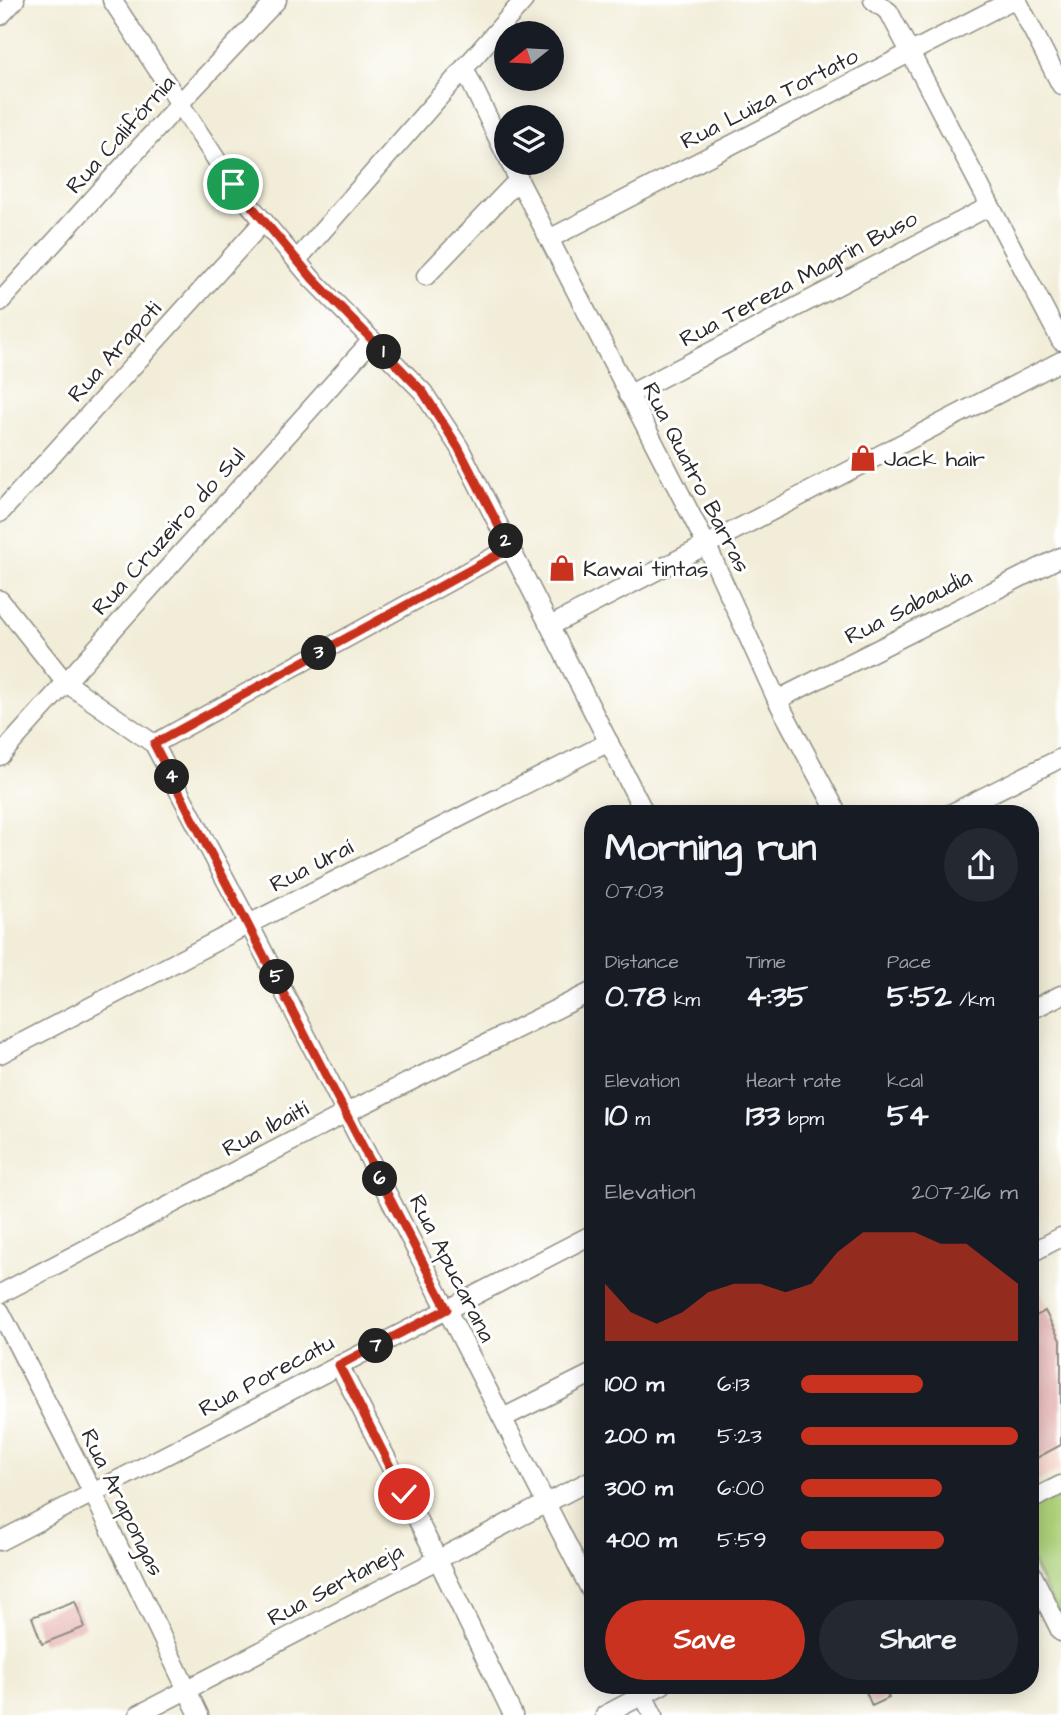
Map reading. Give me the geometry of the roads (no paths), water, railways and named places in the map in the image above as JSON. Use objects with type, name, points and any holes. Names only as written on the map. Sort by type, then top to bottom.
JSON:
[{"type":"street","points":[[0,16],[15,0]]},
{"type":"street","name":"Rua Califórnia","points":[[0,302],[277,0]]},
{"type":"street","points":[[297,260],[524,0]]},
{"type":"street","points":[[873,0],[889,12],[1061,341]]},
{"type":"street","points":[[1014,0],[1061,85]]},
{"type":"street","name":"Rua Luiza Tortato","points":[[549,239],[1014,0]]},
{"type":"street","points":[[122,4],[233,184],[297,260],[423,392],[458,447],[640,805]]},
{"type":"street","points":[[464,68],[494,130]]},
{"type":"street","name":"Rua Quatro Barras","points":[[516,175],[706,544],[777,700],[833,805]]},
{"type":"street","points":[[426,276],[519,180]]},
{"type":"street","name":"Rua Tereza Magrin Buso","points":[[628,394],[990,206]]},
{"type":"street","name":"Rua Arapoti","points":[[0,513],[264,221]]},
{"type":"street","name":"Rua Cruzeiro do Sul","points":[[0,756],[372,340]]},
{"type":"street","points":[[550,626],[1061,360]]},
{"type":"street","points":[[154,744],[510,548]]},
{"type":"street","name":"Rua Sabaudia","points":[[777,700],[1061,557]]},
{"type":"street","name":"Rua Apucarana","points":[[0,600],[65,682],[154,744],[584,1575]]},
{"type":"street","name":"Rua Uraí","points":[[0,1055],[249,924],[609,742]]},
{"type":"street","points":[[968,805],[1061,758]]},
{"type":"street","name":"Rua Ibaití","points":[[0,1294],[346,1113],[584,995]]},
{"type":"street","points":[[1039,1006],[1061,995]]},
{"type":"street","points":[[1039,1249],[1061,1237]]},
{"type":"street","name":"Rua Porecatu","points":[[0,1541],[584,1239]]},
{"type":"street","name":"Rua Arapongas","points":[[0,1311],[93,1493],[199,1715]]},
{"type":"street","points":[[339,1365],[513,1715]]},
{"type":"street","points":[[503,1418],[584,1378]]},
{"type":"street","name":"Rua Sertaneja","points":[[138,1715],[584,1484]]},
{"type":"street","points":[[1039,1496],[1061,1485]]},
{"type":"street","points":[[1039,1588],[1061,1632]]},
{"type":"street","points":[[605,1715],[634,1694]]},
{"type":"street","points":[[642,1694],[653,1715]]},
{"type":"place","name":"Jack hair","points":[[863,458]]},
{"type":"place","name":"Kawai tintas","points":[[562,568]]}]
